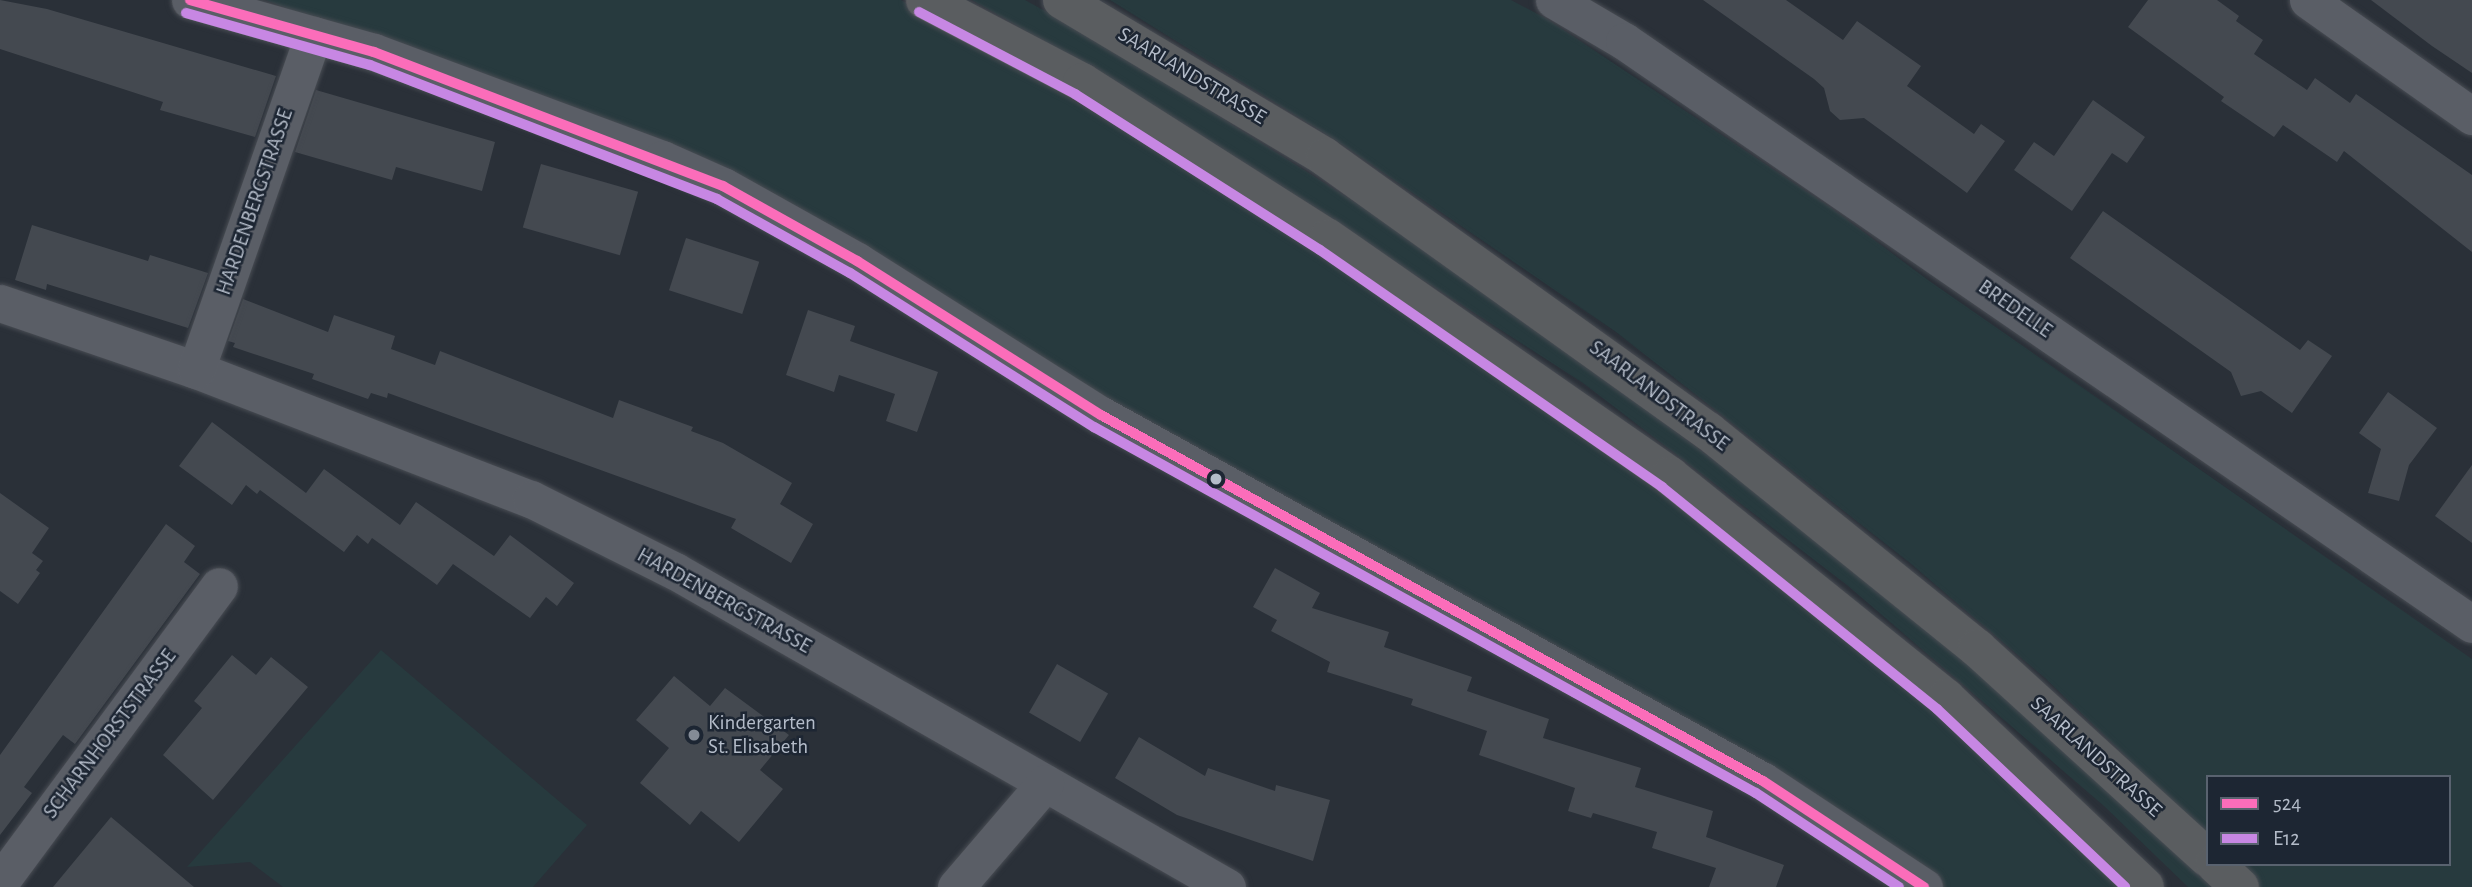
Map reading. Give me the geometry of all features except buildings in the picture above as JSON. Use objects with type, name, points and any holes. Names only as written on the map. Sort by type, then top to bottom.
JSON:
[{"type":"highway","points":[[925,0],[1082,82],[1316,231],[1670,476],[1946,698],[2145,887]]},
{"type":"highway","name":"SAARLANDSTRASSE","points":[[1062,0],[1325,157],[1708,431],[1976,648],[2206,856]]},
{"type":"highway","points":[[2217,866],[2240,887]]},
{"type":"street","points":[[190,0],[413,67],[663,159],[723,186],[857,261],[1101,415],[1763,780],[1924,887]]},
{"type":"street","name":"BREDELLE","points":[[1554,0],[1679,78],[2472,624]]},
{"type":"street","points":[[2308,0],[2472,116]]},
{"type":"street","name":"HARDENBERGSTRASSE","points":[[196,370],[313,35]]},
{"type":"street","name":"HARDENBERGSTRASSE","points":[[0,303],[196,370],[531,499],[675,571],[1227,887]]},
{"type":"street","name":"SCHARNHORSTSTRASSE","points":[[0,882],[219,586]]},
{"type":"street","points":[[956,887],[1045,783]]},
{"type":"green space","points":[[266,0],[901,0],[1244,200],[1661,486],[1935,708],[2123,887],[1937,887],[1110,400],[861,243]]},
{"type":"green space","points":[[972,0],[1025,0],[1105,44],[1443,258],[1823,542],[2023,710],[2211,887],[2188,887],[2104,806],[1847,585],[1583,383],[1119,84]]},
{"type":"green space","points":[[1110,0],[1511,0],[1547,19],[1830,207],[1928,280],[2472,659],[2472,887],[2260,887],[2238,866],[2451,866],[2451,775],[2206,775],[2206,834],[2045,678],[1910,563],[1616,332],[1337,141]]},
{"type":"green space","points":[[381,650],[587,825],[533,887],[283,887],[250,862],[187,867]]},
{"type":"transit line","name":"524","points":[[190,0],[374,52],[723,186],[857,261],[1101,415],[1763,781],[1924,887]]},
{"type":"transit line","name":"E12","points":[[919,12],[1075,94],[1320,250],[1662,487],[1937,709],[2125,887]]},
{"type":"transit line","name":"E12","points":[[186,13],[370,65],[717,199],[850,273],[1094,427],[1756,793],[1899,887]]},
{"type":"place","name":"Kindergarten St. Elisabeth","points":[[694,735]]}]
